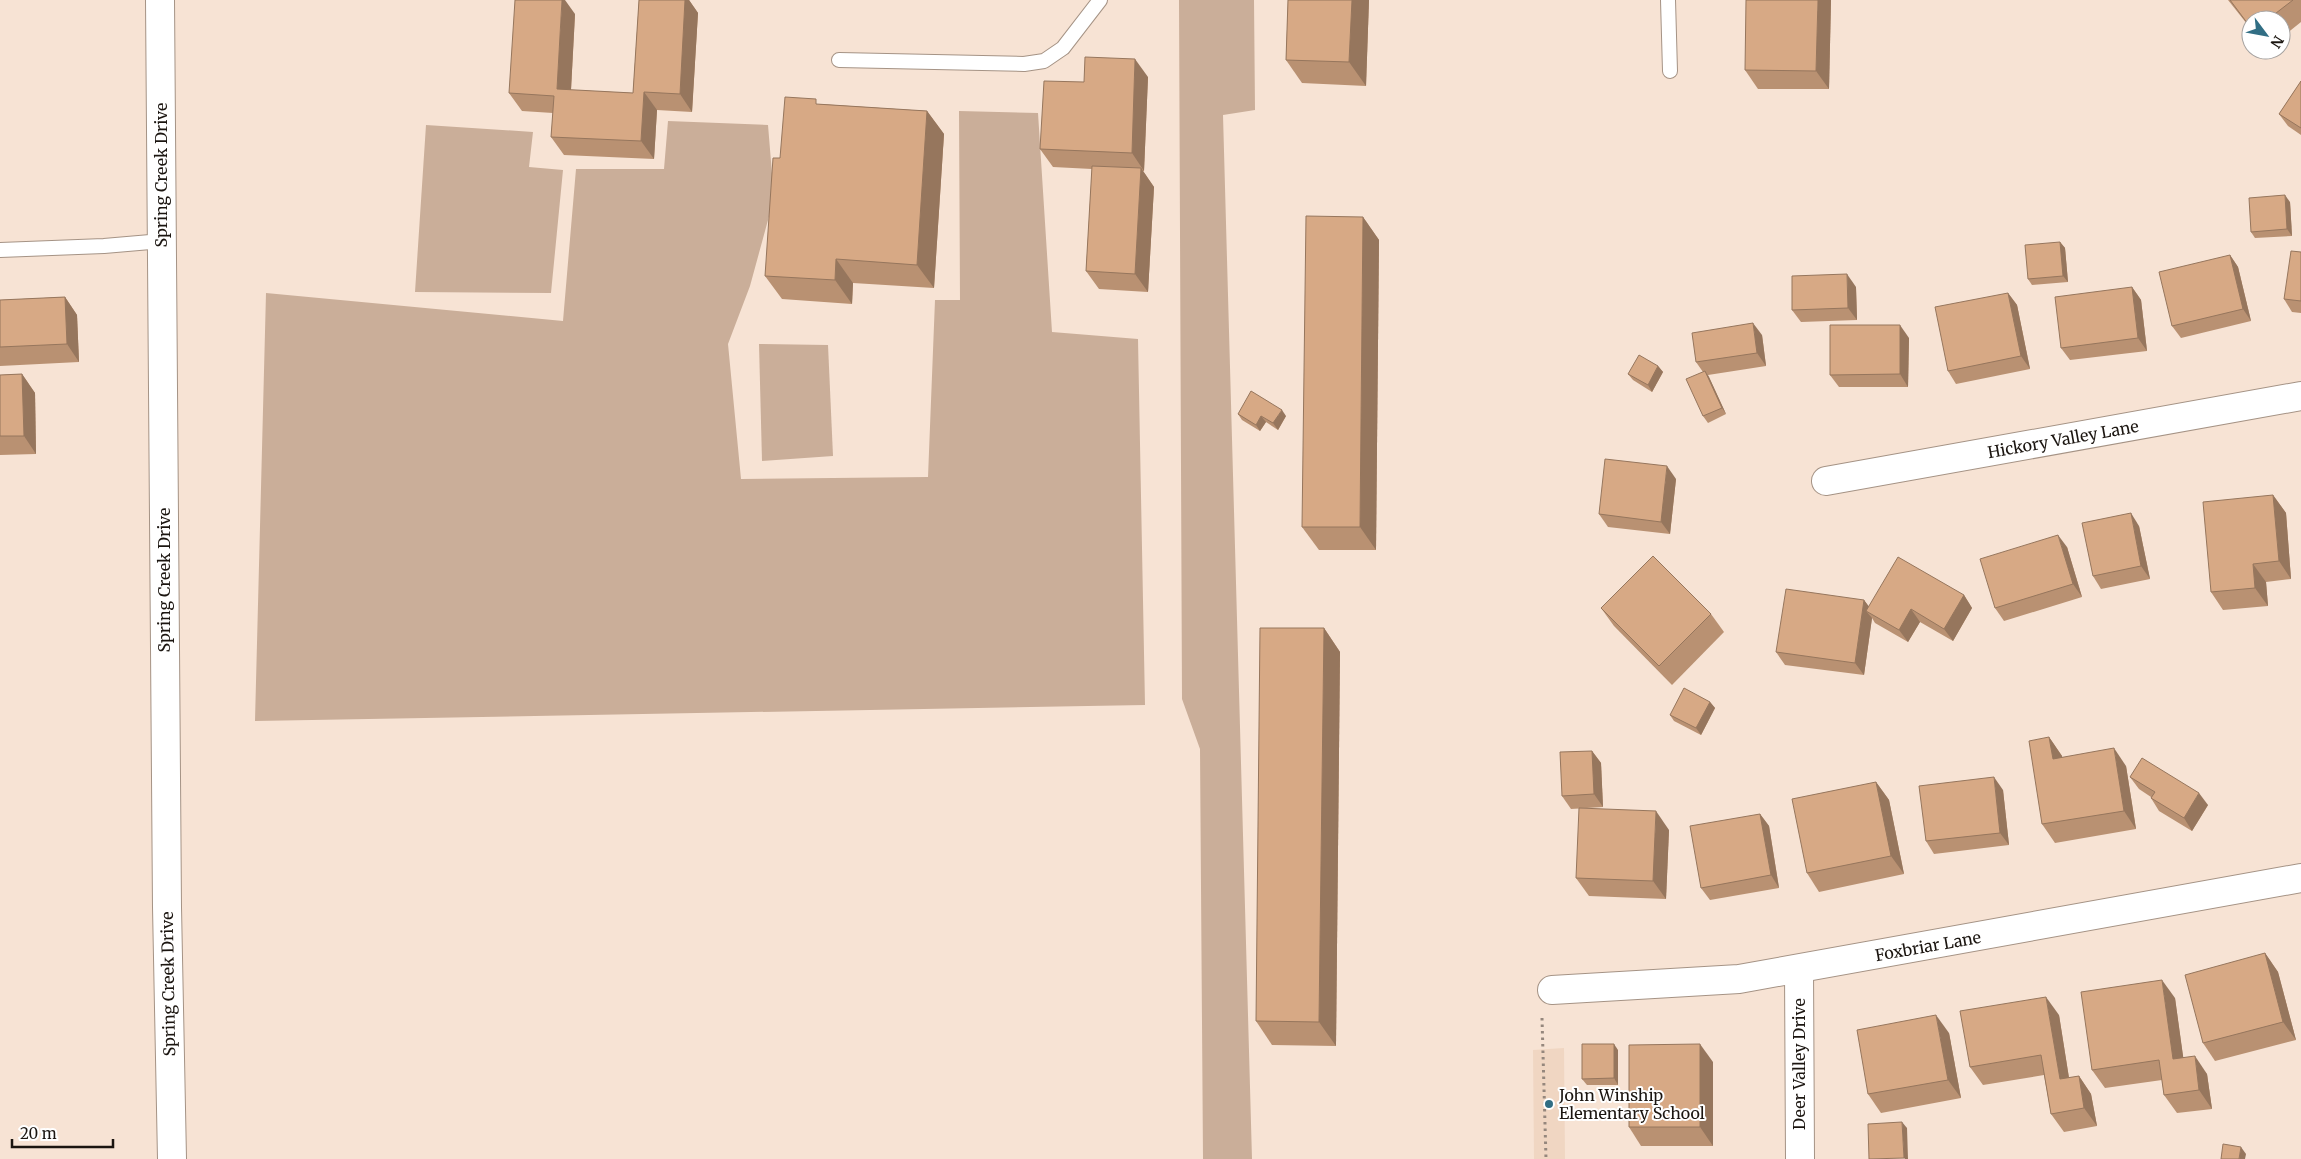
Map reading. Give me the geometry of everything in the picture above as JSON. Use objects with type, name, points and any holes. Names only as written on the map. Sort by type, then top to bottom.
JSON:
[{"type":"street","name":"Spring Creek Drive","points":[[160,0],[167,906],[172,1159]]},
{"type":"street","name":"Hickory Valley Lane","points":[[1826,481],[2301,396]]},
{"type":"street","name":"Foxbriar Lane","points":[[1552,990],[1739,979],[2301,878]]},
{"type":"street","name":"Deer Valley Drive","points":[[1799,969],[1800,1159]]},
{"type":"lane","points":[[839,60],[1024,64],[1044,61],[1063,48],[1100,0]]},
{"type":"lane","points":[[1668,0],[1670,71]]},
{"type":"lane","points":[[0,250],[104,246],[162,241]]},
{"type":"path","points":[[1546,1159],[1542,1010],[1552,990]]},
{"type":"shaded area","points":[[1179,0],[1254,0],[1255,110],[1223,115],[1252,1159],[1203,1159],[1200,749],[1182,699]]},
{"type":"shaded area","points":[[959,111],[1038,113],[1052,332],[1138,339],[1145,705],[255,721],[266,293],[563,321],[576,169],[664,169],[668,121],[768,125],[774,198],[750,286],[728,344],[741,479],[928,477],[935,300],[960,300]]},
{"type":"shaded area","points":[[426,125],[533,132],[529,167],[563,170],[551,293],[415,292]]},
{"type":"shaded area","points":[[759,344],[828,345],[833,456],[762,461]]},
{"type":"shaded area","name":"John Winship Elementary School","points":[[1564,1048],[1565,1159],[1534,1159],[1533,1050]]},
{"type":"building","points":[[515,0],[562,0],[557,89],[633,93],[639,0],[685,0],[680,94],[644,92],[641,141],[551,137],[554,96],[509,93]]},
{"type":"building","points":[[1288,0],[1352,0],[1349,62],[1286,60]]},
{"type":"building","points":[[1746,0],[1818,0],[1816,71],[1745,70]]},
{"type":"building","points":[[2230,0],[2293,0],[2280,10],[2241,10],[2241,15]]},
{"type":"building","points":[[1085,57],[1135,59],[1132,153],[1040,149],[1044,81],[1084,82]]},
{"type":"building","points":[[2301,81],[2301,128],[2279,114]]},
{"type":"building","points":[[785,97],[816,99],[816,104],[927,111],[917,265],[836,259],[835,280],[765,276],[773,158],[780,158]]},
{"type":"building","points":[[1092,166],[1141,168],[1135,274],[1086,271]]},
{"type":"building","points":[[2285,195],[2287,229],[2251,232],[2249,198]]},
{"type":"building","points":[[1306,216],[1363,217],[1360,527],[1302,527]]},
{"type":"building","points":[[2060,242],[2063,276],[2028,279],[2025,245]]},
{"type":"building","points":[[2291,251],[2301,252],[2301,301],[2284,299]]},
{"type":"building","points":[[2230,255],[2243,309],[2172,326],[2159,272]]},
{"type":"building","points":[[1847,274],[1848,308],[1792,310],[1792,276]]},
{"type":"building","points":[[2132,287],[2138,338],[2061,348],[2055,297]]},
{"type":"building","points":[[2008,293],[2021,356],[1948,371],[1935,307]]},
{"type":"building","points":[[65,297],[67,344],[0,347],[0,300]]},
{"type":"building","points":[[1753,323],[1757,353],[1696,362],[1692,333]]},
{"type":"building","points":[[1830,325],[1900,325],[1900,374],[1830,375]]},
{"type":"building","points":[[1639,355],[1658,366],[1648,385],[1628,374]]},
{"type":"building","points":[[1705,371],[1722,408],[1703,416],[1686,379]]},
{"type":"building","points":[[22,374],[24,436],[0,436],[0,375]]},
{"type":"building","points":[[1251,391],[1282,410],[1273,423],[1261,416],[1256,425],[1238,414]]},
{"type":"building","points":[[1605,459],[1667,466],[1661,522],[1599,514]]},
{"type":"building","points":[[2273,495],[2279,561],[2253,564],[2255,588],[2211,592],[2203,502]]},
{"type":"building","points":[[2131,513],[2141,566],[2093,576],[2082,523]]},
{"type":"building","points":[[2058,535],[2073,584],[1995,608],[1980,559]]},
{"type":"building","points":[[1653,556],[1711,614],[1659,666],[1601,608]]},
{"type":"building","points":[[1898,557],[1964,595],[1944,629],[1911,609],[1899,630],[1866,611]]},
{"type":"building","points":[[1786,589],[1864,600],[1855,663],[1776,652]]},
{"type":"building","points":[[1260,628],[1324,628],[1319,1022],[1256,1021]]},
{"type":"building","points":[[1684,688],[1710,702],[1696,728],[1670,715]]},
{"type":"building","points":[[2049,737],[2053,759],[2114,748],[2124,811],[2042,824],[2029,741]]},
{"type":"building","points":[[1592,751],[1594,794],[1562,796],[1560,752]]},
{"type":"building","points":[[2142,758],[2199,793],[2184,818],[2151,798],[2155,792],[2130,777]]},
{"type":"building","points":[[1994,777],[2000,833],[1926,841],[1919,786]]},
{"type":"building","points":[[1876,782],[1891,856],[1807,873],[1792,799]]},
{"type":"building","points":[[1579,808],[1656,811],[1653,881],[1576,878]]},
{"type":"building","points":[[1760,814],[1771,875],[1701,888],[1690,826]]},
{"type":"building","points":[[2265,953],[2283,1022],[2203,1043],[2185,975]]},
{"type":"building","points":[[2162,980],[2173,1059],[2195,1056],[2199,1090],[2164,1095],[2159,1060],[2092,1070],[2081,992]]},
{"type":"building","points":[[2046,997],[2060,1079],[2079,1076],[2084,1108],[2051,1114],[2041,1055],[1970,1067],[1960,1011]]},
{"type":"building","points":[[1936,1015],[1948,1080],[1868,1094],[1857,1030]]},
{"type":"building","points":[[1582,1044],[1614,1044],[1614,1078],[1582,1079]]},
{"type":"building","points":[[1700,1044],[1700,1127],[1629,1127],[1629,1045]]},
{"type":"building","points":[[1902,1122],[1904,1158],[1869,1159],[1868,1124]]},
{"type":"building","points":[[2223,1144],[2241,1147],[2239,1159],[2221,1159]]},
{"type":"place","name":"John Winship Elementary School","points":[[1549,1104]]}]
